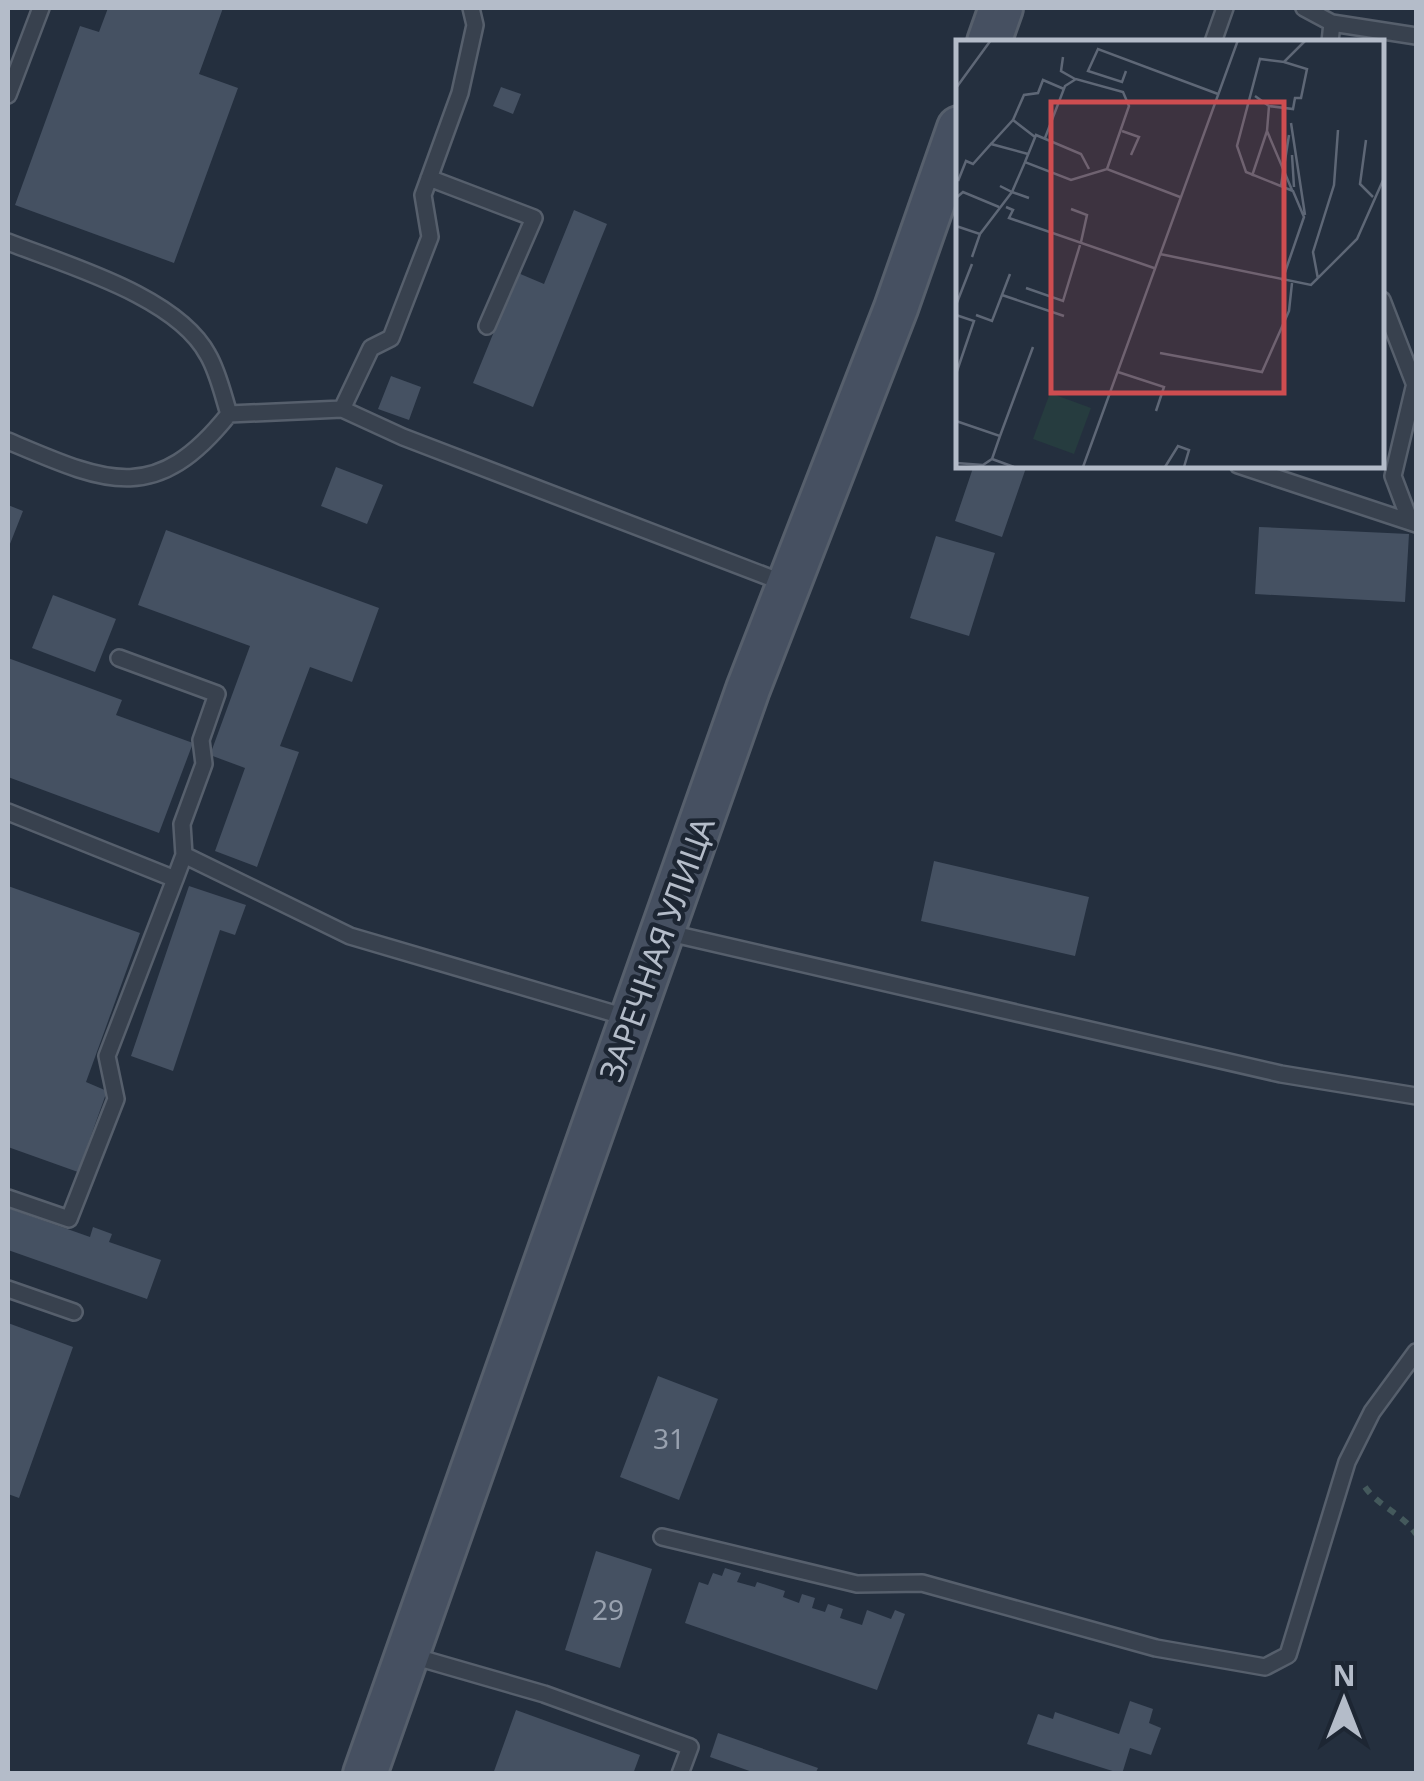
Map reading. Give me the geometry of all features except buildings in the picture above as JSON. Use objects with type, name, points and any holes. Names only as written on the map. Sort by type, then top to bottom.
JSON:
[{"type":"street","points":[[990,40],[1001,8]]},
{"type":"street","name":"ЗАРЕЧНАЯ УЛИЦА","points":[[365,1774],[748,689],[896,308],[956,137]]},
{"type":"lane","points":[[8,95],[40,8]]},
{"type":"lane","points":[[342,410],[370,348],[391,338],[430,237],[423,195],[460,93],[474,25],[471,8]]},
{"type":"lane","points":[[1214,40],[1226,8]]},
{"type":"lane","points":[[1304,8],[1332,23],[1416,36]]},
{"type":"lane","points":[[1330,40],[1332,23]]},
{"type":"lane","points":[[429,178],[534,218],[487,326]]},
{"type":"lane","points":[[8,242],[111,282],[179,322],[208,353],[229,414]]},
{"type":"lane","points":[[1384,305],[1416,384],[1393,476],[1413,522]]},
{"type":"lane","points":[[8,441],[66,466],[119,480],[168,472],[201,449],[229,414],[342,410],[790,585]]},
{"type":"lane","points":[[1247,468],[1413,522]]},
{"type":"lane","points":[[8,1198],[69,1219],[116,1099],[108,1056],[184,855],[182,824],[204,764],[201,740],[217,694],[119,658]]},
{"type":"lane","points":[[8,812],[175,879]]},
{"type":"lane","points":[[184,855],[350,936],[630,1018]]},
{"type":"lane","points":[[665,932],[1281,1074],[1415,1090]]},
{"type":"lane","points":[[8,1289],[74,1312]]},
{"type":"lane","points":[[662,1537],[858,1584],[922,1583],[1156,1648],[1265,1667],[1288,1656],[1347,1462],[1372,1412],[1416,1352]]},
{"type":"lane","points":[[408,1656],[544,1694],[690,1747],[680,1774]]},
{"type":"path","points":[[1347,1462],[1375,1501],[1409,1523],[1416,1534]]}]
